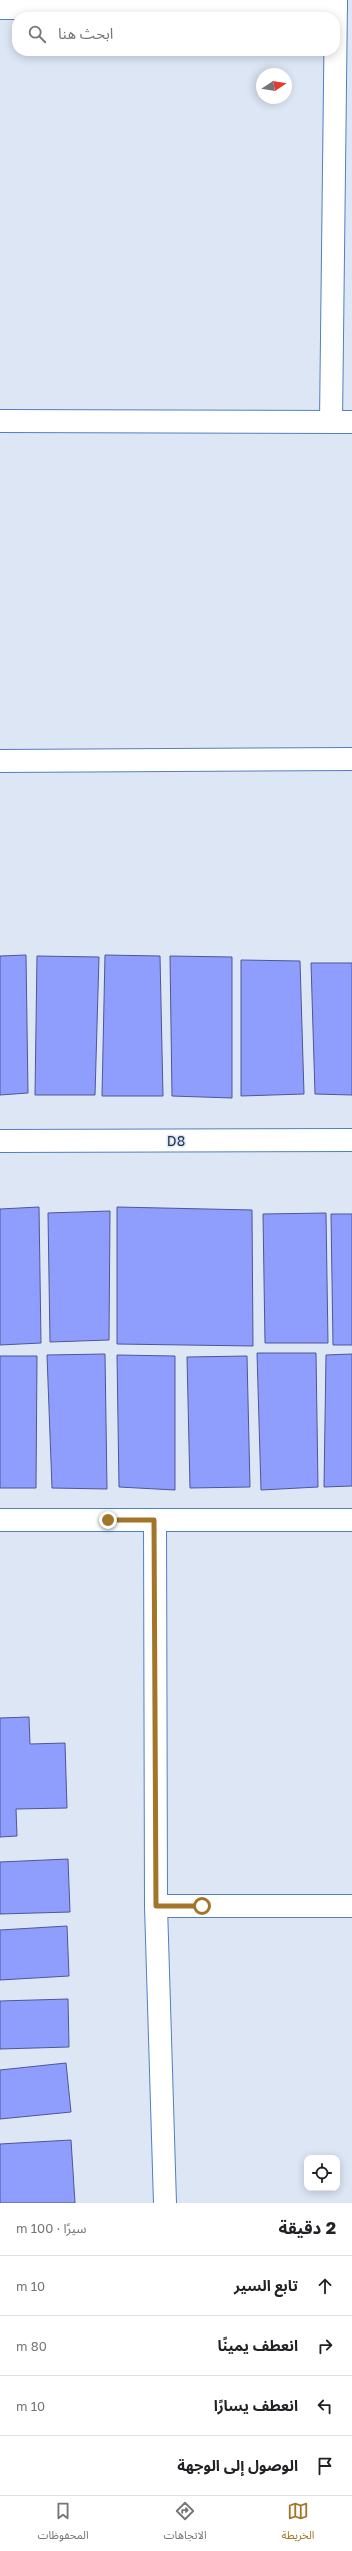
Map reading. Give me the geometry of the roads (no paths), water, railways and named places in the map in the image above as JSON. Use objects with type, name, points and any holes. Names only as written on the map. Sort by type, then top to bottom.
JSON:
[{"type":"street","points":[[0,8],[336,4]]},
{"type":"street","points":[[0,421],[342,422],[337,56]]},
{"type":"street","points":[[0,760],[352,759]]},
{"type":"street","name":"D8","points":[[0,1141],[352,1140]]},
{"type":"street","points":[[0,1520],[352,1520]]},
{"type":"street","points":[[154,1520],[156,1906],[165,2203]]},
{"type":"street","points":[[156,1906],[352,1906]]}]
